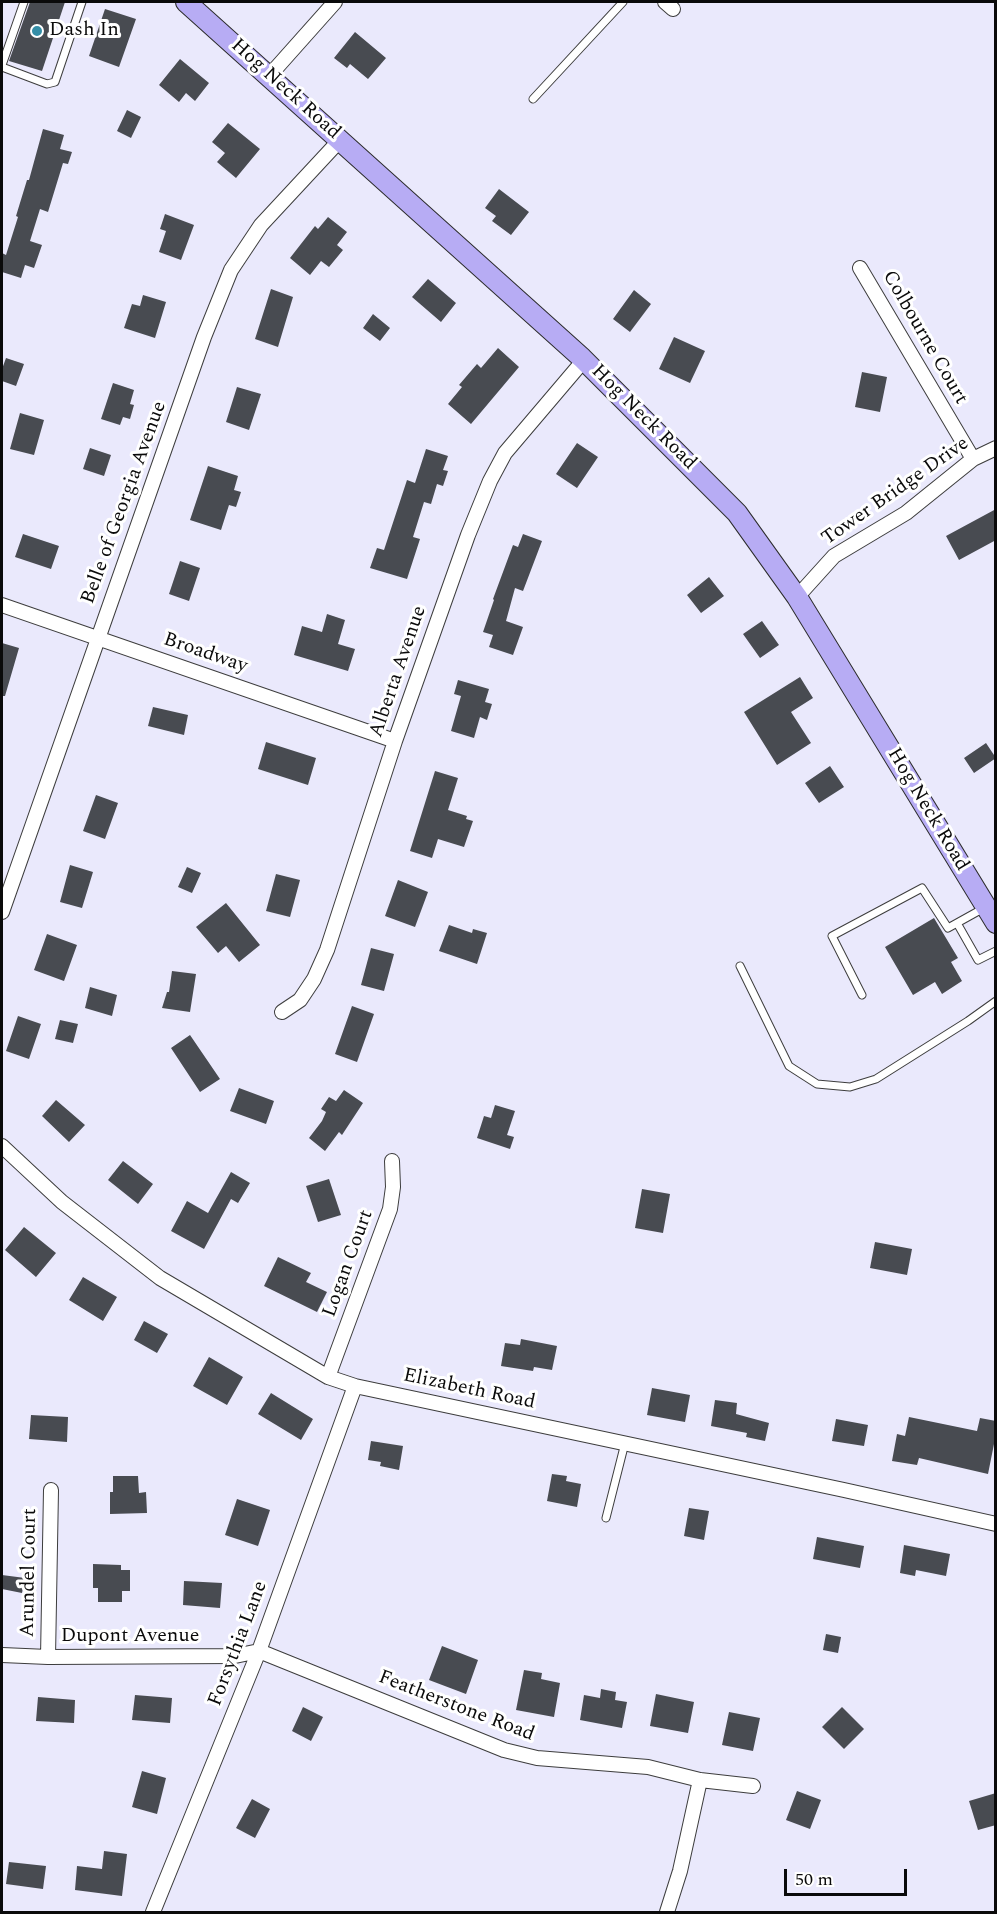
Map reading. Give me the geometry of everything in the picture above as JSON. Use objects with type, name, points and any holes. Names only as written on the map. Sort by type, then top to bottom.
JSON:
[{"type":"main road","name":"Hog Neck Road","points":[[186,2],[270,75],[584,360],[737,513],[797,597],[991,915]]},
{"type":"street","points":[[270,75],[335,2]]},
{"type":"street","name":"Belle of Georgia Avenue","points":[[2,912],[197,358],[231,270],[261,225],[340,140]]},
{"type":"street","name":"Colbourne Court","points":[[860,268],[973,459]]},
{"type":"street","name":"Alberta Avenue","points":[[282,1012],[300,1000],[314,979],[327,950],[395,741],[468,535],[490,481],[505,453],[584,360]]},
{"type":"street","name":"Tower Bridge Drive","points":[[797,597],[834,556],[906,513],[973,459],[996,448]]},
{"type":"street","name":"Broadway","points":[[2,605],[395,741]]},
{"type":"street","name":"Elizabeth Road","points":[[2,1146],[62,1202],[160,1278],[328,1377],[355,1386],[996,1524]]},
{"type":"street","name":"Logan Court","points":[[328,1377],[390,1209],[394,1175],[392,1161]]},
{"type":"street","name":"Forsythia Lane","points":[[153,1912],[259,1651],[355,1386]]},
{"type":"street","name":"Arundel Court","points":[[48,1657],[51,1491]]},
{"type":"street","name":"Dupont Avenue","points":[[2,1655],[48,1657],[235,1656],[259,1651]]},
{"type":"street","name":"Featherstone Road","points":[[259,1651],[504,1750],[537,1758],[648,1767],[700,1779],[753,1786]]},
{"type":"street","points":[[667,1912],[680,1871],[700,1779]]},
{"type":"lane","points":[[24,2],[2,66],[47,84],[55,82],[82,2]]},
{"type":"lane","points":[[533,99],[623,2]]},
{"type":"lane","points":[[862,995],[832,936],[922,888],[948,928],[957,923],[991,915]]},
{"type":"lane","points":[[957,923],[978,960],[996,951]]},
{"type":"lane","points":[[740,966],[789,1066],[817,1084],[850,1086],[876,1079],[968,1021],[996,1000]]},
{"type":"lane","points":[[606,1518],[625,1443]]},
{"type":"building","name":"Dash In","points":[[30,2],[65,2],[42,71],[9,61]]},
{"type":"building","name":"Dash In","points":[[105,9],[136,19],[119,67],[89,56]]},
{"type":"building","points":[[355,32],[386,58],[368,79],[350,64],[347,68],[334,58]]},
{"type":"building","points":[[180,59],[209,83],[195,101],[186,93],[179,102],[159,85]]},
{"type":"building","points":[[127,110],[141,117],[131,138],[117,131]]},
{"type":"building","points":[[228,123],[260,149],[236,178],[217,162],[225,153],[212,142]]},
{"type":"building","points":[[43,129],[64,135],[60,149],[72,152],[68,164],[63,163],[48,212],[40,209],[30,241],[42,245],[34,268],[25,265],[21,278],[2,272],[2,253],[6,255]]},
{"type":"building","points":[[499,189],[529,212],[511,235],[492,221],[496,216],[485,208]]},
{"type":"building","points":[[165,214],[194,225],[181,260],[159,252],[166,231],[160,229]]},
{"type":"building","points":[[328,217],[347,232],[337,245],[343,250],[329,267],[321,261],[310,275],[290,258],[315,226],[318,229]]},
{"type":"building","points":[[428,279],[456,303],[441,322],[412,297]]},
{"type":"building","points":[[271,289],[293,297],[278,347],[255,339]]},
{"type":"building","points":[[634,290],[651,304],[630,332],[613,319]]},
{"type":"building","points":[[143,295],[166,302],[155,338],[124,328],[132,304],[140,306]]},
{"type":"building","points":[[373,314],[390,328],[380,341],[363,328]]},
{"type":"building","points":[[674,337],[705,351],[690,383],[659,369]]},
{"type":"building","points":[[498,348],[519,367],[471,424],[448,404],[462,387],[459,385],[477,364],[481,368]]},
{"type":"building","points":[[6,358],[24,364],[16,386],[2,381],[2,369]]},
{"type":"building","points":[[862,372],[887,377],[880,412],[855,407]]},
{"type":"building","points":[[113,383],[134,390],[130,404],[134,405],[130,419],[123,417],[120,425],[101,419]]},
{"type":"building","points":[[237,387],[261,394],[249,430],[226,422]]},
{"type":"building","points":[[20,413],[44,420],[34,455],[10,449]]},
{"type":"building","points":[[577,443],[598,457],[577,488],[556,474]]},
{"type":"building","points":[[90,448],[111,455],[104,476],[83,469]]},
{"type":"building","points":[[426,449],[448,456],[443,470],[448,471],[443,486],[437,484],[431,504],[424,502],[413,537],[420,539],[407,579],[370,568],[377,548],[384,550],[407,480],[415,483]]},
{"type":"building","points":[[208,466],[238,476],[234,490],[241,492],[236,507],[229,505],[221,530],[190,520]]},
{"type":"building","points":[[996,509],[996,540],[959,560],[946,536]]},
{"type":"building","points":[[23,534],[59,546],[51,569],[15,557]]},
{"type":"building","points":[[523,534],[542,541],[523,591],[515,588],[506,621],[523,627],[513,655],[489,647],[493,635],[483,632],[513,545],[518,547]]},
{"type":"building","points":[[180,561],[200,568],[189,601],[169,594]]},
{"type":"building","points":[[709,577],[724,596],[701,613],[687,595]]},
{"type":"building","points":[[327,614],[345,620],[338,644],[355,649],[348,671],[294,655],[302,626],[322,632]]},
{"type":"building","points":[[762,621],[779,645],[760,658],[743,634]]},
{"type":"building","points":[[2,643],[19,648],[5,696],[2,696]]},
{"type":"building","points":[[800,677],[813,698],[791,712],[811,743],[777,765],[744,712]]},
{"type":"building","points":[[458,680],[489,689],[485,702],[492,704],[487,720],[480,717],[474,738],[451,731],[461,696],[454,694]]},
{"type":"building","points":[[153,707],[188,715],[184,735],[148,726]]},
{"type":"building","points":[[266,742],[316,758],[308,785],[258,769]]},
{"type":"building","points":[[986,743],[996,758],[974,773],[964,758]]},
{"type":"building","points":[[830,766],[844,787],[819,803],[805,783]]},
{"type":"building","points":[[435,771],[458,778],[448,810],[467,816],[466,819],[473,821],[464,847],[438,839],[432,858],[410,851]]},
{"type":"building","points":[[96,795],[118,803],[105,839],[83,831]]},
{"type":"building","points":[[70,865],[93,872],[82,908],[60,902]]},
{"type":"building","points":[[187,867],[201,873],[192,893],[178,887]]},
{"type":"building","points":[[276,874],[300,880],[290,917],[266,911]]},
{"type":"building","points":[[398,880],[428,892],[415,927],[385,916]]},
{"type":"building","points":[[226,903],[260,945],[239,962],[226,946],[218,953],[196,927]]},
{"type":"building","points":[[934,918],[958,958],[951,962],[962,981],[942,994],[935,982],[913,995],[885,947]]},
{"type":"building","points":[[449,925],[472,933],[473,929],[487,933],[477,964],[439,951]]},
{"type":"building","points":[[47,934],[77,945],[64,981],[34,970]]},
{"type":"building","points":[[371,948],[394,954],[384,991],[361,985]]},
{"type":"building","points":[[172,971],[196,974],[190,1012],[162,1008],[167,992],[169,992]]},
{"type":"building","points":[[90,987],[117,995],[112,1016],[85,1008]]},
{"type":"building","points":[[352,1006],[374,1014],[357,1062],[335,1054]]},
{"type":"building","points":[[18,1016],[41,1024],[29,1059],[6,1051]]},
{"type":"building","points":[[60,1020],[78,1024],[73,1043],[55,1039]]},
{"type":"building","points":[[190,1035],[220,1079],[200,1092],[171,1048]]},
{"type":"building","points":[[239,1088],[274,1101],[266,1124],[230,1111]]},
{"type":"building","points":[[344,1090],[363,1103],[342,1135],[339,1132],[325,1151],[309,1138],[322,1121],[326,1112],[321,1109],[329,1097],[336,1101]]},
{"type":"building","points":[[56,1100],[85,1125],[69,1142],[42,1116]]},
{"type":"building","points":[[495,1105],[515,1111],[507,1135],[514,1137],[510,1149],[477,1138],[484,1116],[491,1118]]},
{"type":"building","points":[[123,1161],[153,1184],[138,1204],[108,1180]]},
{"type":"building","points":[[231,1172],[250,1183],[238,1203],[231,1199],[204,1249],[171,1231],[187,1201],[208,1213]]},
{"type":"building","points":[[329,1179],[341,1215],[318,1222],[306,1186]]},
{"type":"building","points":[[642,1189],[670,1194],[663,1233],[635,1228]]},
{"type":"building","points":[[24,1227],[56,1253],[36,1277],[5,1250]]},
{"type":"building","points":[[875,1242],[912,1249],[907,1275],[870,1268]]},
{"type":"building","points":[[278,1257],[311,1273],[306,1282],[327,1292],[317,1312],[264,1286]]},
{"type":"building","points":[[83,1277],[117,1297],[103,1321],[69,1300]]},
{"type":"building","points":[[144,1321],[168,1334],[157,1353],[134,1340]]},
{"type":"building","points":[[521,1339],[557,1346],[552,1370],[534,1367],[533,1371],[501,1366],[505,1343],[520,1345]]},
{"type":"building","points":[[209,1357],[243,1377],[227,1405],[193,1386]]},
{"type":"building","points":[[652,1388],[690,1395],[685,1422],[647,1415]]},
{"type":"building","points":[[271,1393],[313,1419],[301,1440],[258,1414]]},
{"type":"building","points":[[715,1400],[737,1403],[736,1414],[769,1423],[765,1441],[746,1437],[747,1433],[711,1426]]},
{"type":"building","points":[[31,1415],[68,1417],[67,1442],[29,1439]]},
{"type":"building","points":[[909,1417],[977,1431],[980,1418],[996,1421],[996,1434],[988,1474],[919,1458],[917,1465],[892,1461],[897,1434],[905,1436]]},
{"type":"building","points":[[836,1419],[868,1425],[864,1446],[832,1441]]},
{"type":"building","points":[[371,1441],[403,1446],[399,1470],[380,1466],[381,1462],[368,1460]]},
{"type":"building","points":[[552,1474],[567,1476],[566,1481],[581,1484],[577,1507],[547,1501]]},
{"type":"building","points":[[113,1476],[138,1476],[139,1493],[146,1492],[147,1513],[110,1514]]},
{"type":"building","points":[[237,1499],[270,1510],[258,1546],[225,1535]]},
{"type":"building","points":[[689,1508],[709,1511],[704,1540],[684,1536]]},
{"type":"building","points":[[817,1537],[864,1546],[860,1568],[813,1559]]},
{"type":"building","points":[[904,1545],[950,1554],[946,1576],[916,1570],[915,1576],[900,1573]]},
{"type":"building","points":[[93,1564],[121,1565],[121,1570],[130,1570],[130,1591],[122,1591],[122,1602],[98,1602],[98,1588],[93,1588]]},
{"type":"building","points":[[2,1575],[25,1578],[22,1593],[2,1589]]},
{"type":"building","points":[[184,1581],[222,1583],[220,1608],[183,1605]]},
{"type":"building","points":[[826,1634],[841,1637],[838,1653],[823,1650]]},
{"type":"building","points":[[442,1646],[478,1660],[466,1694],[429,1680]]},
{"type":"building","points":[[524,1670],[542,1673],[541,1679],[560,1683],[554,1717],[516,1710]]},
{"type":"building","points":[[601,1689],[616,1692],[615,1700],[627,1702],[622,1728],[580,1720],[584,1695],[600,1698]]},
{"type":"building","points":[[656,1694],[694,1702],[688,1733],[650,1726]]},
{"type":"building","points":[[135,1695],[172,1698],[170,1723],[132,1720]]},
{"type":"building","points":[[38,1697],[75,1700],[74,1723],[36,1721]]},
{"type":"building","points":[[303,1707],[323,1717],[311,1741],[292,1731]]},
{"type":"building","points":[[842,1707],[864,1729],[844,1749],[822,1727]]},
{"type":"building","points":[[729,1712],[760,1718],[753,1751],[722,1745]]},
{"type":"building","points":[[142,1771],[166,1778],[157,1814],[132,1807]]},
{"type":"building","points":[[797,1791],[821,1800],[810,1829],[786,1820]]},
{"type":"building","points":[[996,1793],[996,1825],[978,1830],[969,1801]]},
{"type":"building","points":[[252,1799],[270,1809],[255,1838],[236,1828]]},
{"type":"building","points":[[104,1851],[127,1854],[122,1896],[75,1890],[77,1866],[102,1869]]},
{"type":"building","points":[[9,1862],[46,1866],[43,1889],[6,1884]]},
{"type":"place","name":"Dash In","points":[[37,31]]}]
